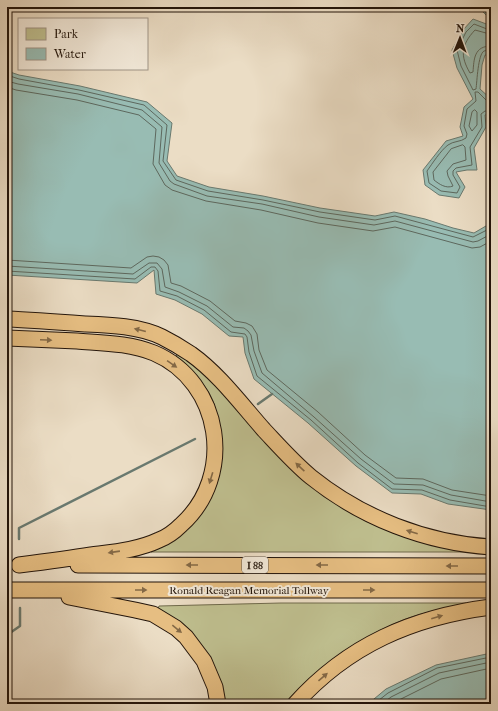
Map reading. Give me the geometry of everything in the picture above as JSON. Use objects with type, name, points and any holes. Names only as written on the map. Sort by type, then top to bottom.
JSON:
[{"type":"highway","points":[[7,319],[116,326],[143,331],[161,337],[191,354],[209,370],[295,463],[310,476],[356,508],[380,520],[425,536],[491,547]]},
{"type":"highway","points":[[7,338],[125,345],[155,353],[184,373],[195,386],[213,423],[215,438],[214,466],[206,493],[188,519],[176,530],[160,540],[142,547],[118,552],[13,565]]},
{"type":"highway","name":"I 88","points":[[13,565],[491,566]]},
{"type":"highway","name":"Ronald Reagan Memorial Tollway","points":[[7,590],[491,590]]},
{"type":"highway","points":[[32,590],[153,614],[167,622],[186,637],[204,661],[215,687],[218,704]]},
{"type":"highway","points":[[295,704],[326,673],[371,643],[392,632],[447,614],[491,607]]},
{"type":"green space","points":[[178,354],[187,359],[209,379],[301,478],[467,552],[151,552],[202,511],[216,413],[211,397],[206,389],[195,374],[176,356]]},
{"type":"green space","points":[[281,603],[467,604],[413,617],[396,623],[365,638],[322,668],[296,691],[285,704],[223,704],[222,694],[158,609],[159,606]]},
{"type":"water","points":[[482,7],[491,7],[491,55],[485,55],[482,65],[480,89],[491,99],[491,114],[485,115],[486,127],[474,148],[477,170],[456,172],[465,187],[459,198],[439,195],[425,185],[423,170],[446,141],[463,136],[460,127],[464,107],[473,99],[457,68],[452,50],[463,30],[473,19],[489,25],[489,18],[482,11]]},
{"type":"water","points":[[7,71],[19,75],[80,86],[147,102],[172,123],[167,161],[177,176],[209,187],[320,208],[375,216],[394,212],[474,233],[491,223],[491,510],[448,504],[421,494],[392,493],[356,466],[308,423],[254,379],[245,353],[243,337],[229,336],[202,314],[175,300],[156,294],[154,270],[137,283],[7,275]]},
{"type":"water","points":[[491,653],[491,704],[368,704],[386,689],[436,665]]},
{"type":"waterway","points":[[258,404],[272,394]]},
{"type":"waterway","points":[[19,539],[19,528],[195,439]]},
{"type":"waterway","points":[[7,635],[20,626],[20,608]]}]
